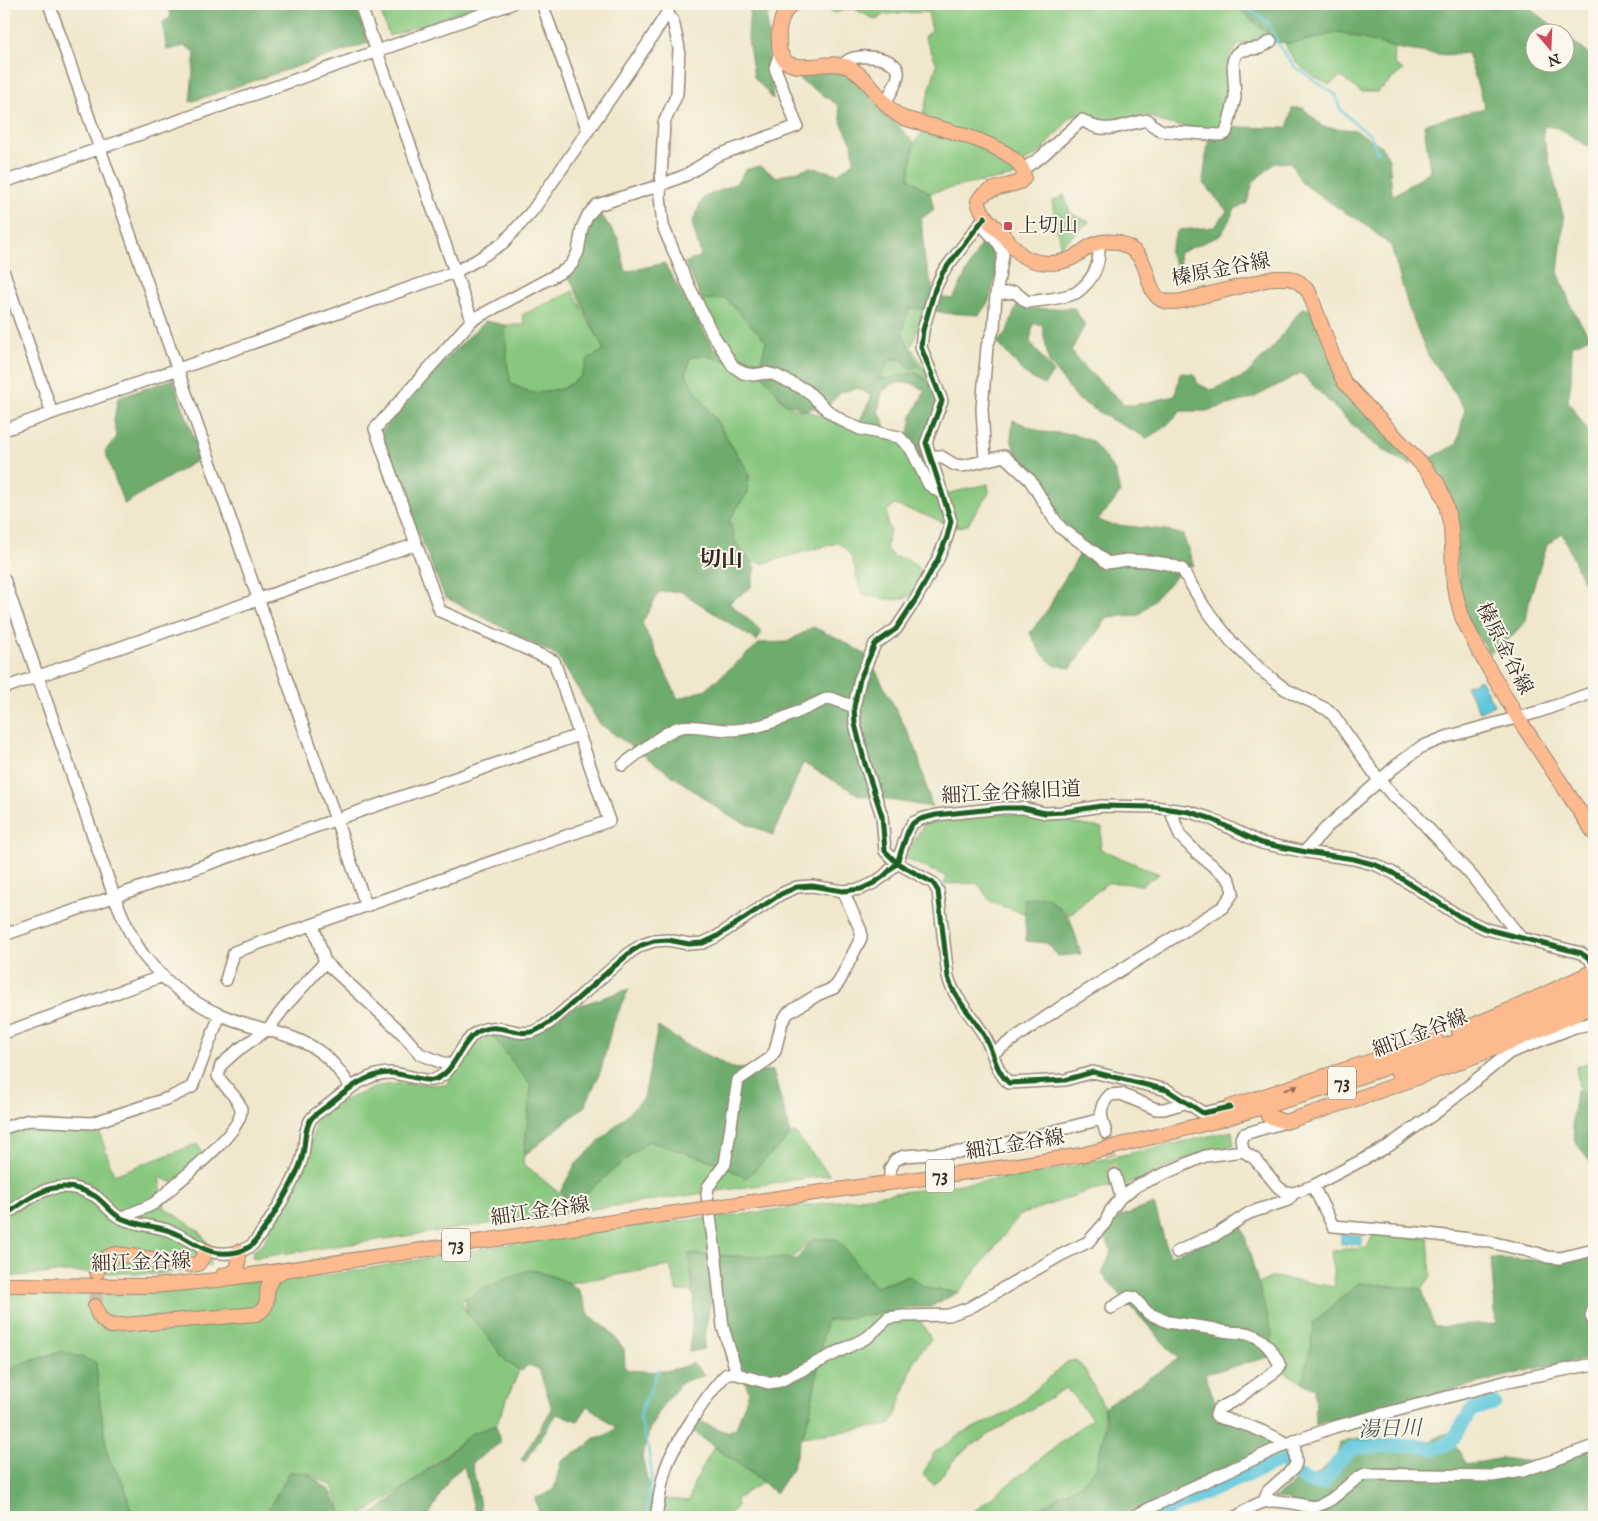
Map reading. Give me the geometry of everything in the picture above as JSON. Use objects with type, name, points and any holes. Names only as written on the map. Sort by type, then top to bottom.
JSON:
[{"type":"main road","points":[[793,4],[790,5],[782,17],[778,32],[780,52],[784,60],[800,67],[843,64],[860,75],[894,114],[988,143],[1006,153],[1023,169],[1024,178],[1020,182],[986,192],[980,196],[978,201],[983,220],[1023,255],[1036,261],[1048,263],[1061,261],[1073,258],[1098,242]]},
{"type":"main road","name":"榛原金谷線","points":[[1098,242],[1118,242],[1140,256],[1152,289],[1159,298],[1167,302],[1182,301],[1274,278],[1290,278],[1299,282],[1309,292],[1334,362],[1344,382],[1438,484],[1445,501],[1451,527],[1454,587],[1462,617],[1478,650],[1518,718],[1594,833]]},
{"type":"main road","name":"73","points":[[1216,1121],[1230,1107],[1441,1039],[1517,1007],[1594,970]]},
{"type":"main road","name":"細江金谷線","points":[[4,1284],[153,1286],[217,1280],[800,1195],[1005,1168],[1080,1155],[1216,1121],[1311,1094],[1403,1062],[1506,1022],[1594,982]]},
{"type":"main road","name":"細江金谷線","points":[[1080,1155],[1118,1153],[1149,1147],[1268,1116],[1425,1065],[1594,995]]},
{"type":"main road","points":[[1268,1116],[1285,1122],[1352,1101],[1442,1070],[1594,1006]]},
{"type":"main road","points":[[97,1272],[100,1263],[110,1255],[117,1254],[193,1265],[198,1264],[207,1251]]},
{"type":"main road","points":[[239,1251],[244,1264],[264,1273]]},
{"type":"main road","points":[[217,1280],[221,1276],[234,1272],[238,1267],[239,1251]]},
{"type":"main road","points":[[94,1306],[99,1317],[111,1326],[256,1314],[262,1311],[266,1304],[267,1288],[271,1280],[285,1270]]},
{"type":"main road","points":[[242,1276],[256,1278],[262,1281],[267,1288]]},
{"type":"street","points":[[49,4],[334,819],[366,905]]},
{"type":"street","points":[[360,4],[472,320]]},
{"type":"street","points":[[4,182],[511,4]]},
{"type":"street","points":[[542,4],[588,131]]},
{"type":"street","points":[[4,430],[455,272],[477,260],[502,243],[533,210],[648,45],[669,8]]},
{"type":"street","points":[[669,8],[679,48],[677,94],[664,124],[660,196],[663,226],[684,276],[712,333],[733,366],[743,373],[775,375],[806,390],[828,411],[841,420],[860,429],[899,437],[911,449],[929,485],[941,493]]},
{"type":"street","points":[[1023,169],[1041,157],[1082,120],[1095,127],[1106,129],[1148,120],[1162,131],[1220,135],[1226,133],[1235,98],[1233,62],[1236,54],[1242,50],[1260,48],[1271,41]]},
{"type":"street","points":[[226,980],[234,952],[609,820],[554,661],[440,611],[375,429],[472,320],[565,270],[572,264],[578,252],[582,228],[588,215],[597,205],[661,185],[686,175],[716,156],[797,126],[775,68],[780,52]]},
{"type":"street","points":[[843,64],[850,58],[863,56],[880,58],[894,64],[899,76],[885,103]]},
{"type":"street","points":[[985,460],[982,409],[987,346],[994,328],[996,294],[1003,254],[1000,245],[983,220],[944,272],[935,289],[923,330],[921,346],[942,401],[926,443],[951,521],[947,537],[938,559],[916,599],[896,629],[875,644],[860,679],[854,707],[855,724],[865,764],[882,816],[885,851],[897,863],[933,883],[938,891],[948,977],[951,988],[986,1038],[1002,1077],[1009,1083],[1065,1080],[1093,1072],[1167,1090],[1203,1113],[1230,1107]]},
{"type":"street","points":[[996,294],[1015,292],[1028,302],[1076,293],[1089,281],[1098,264],[1100,252],[1098,242]]},
{"type":"street","points":[[4,273],[52,413]]},
{"type":"street","points":[[930,456],[940,456],[955,465],[963,466],[1004,456],[1030,480],[1061,528],[1107,563],[1127,560],[1148,561],[1168,564],[1182,569],[1205,608],[1231,641],[1260,670],[1285,689],[1328,710],[1394,798],[1412,811],[1471,875],[1521,938]]},
{"type":"street","points":[[4,688],[416,544]]},
{"type":"street","points":[[4,579],[114,896],[129,930],[145,957],[163,976],[193,1001],[220,1015],[302,1041],[325,1055],[351,1087]]},
{"type":"street","points":[[1306,852],[1326,828],[1379,780],[1421,747],[1446,737],[1538,712],[1594,692]]},
{"type":"street","points":[[623,765],[680,727],[723,730],[754,727],[785,718],[828,698],[833,698],[854,707]]},
{"type":"street","points":[[4,935],[579,734]]},
{"type":"street","name":"細江金谷線旧道","points":[[239,1251],[250,1247],[268,1223],[295,1175],[302,1158],[306,1130],[312,1118],[351,1087],[366,1079],[390,1073],[408,1075],[424,1080],[434,1080],[445,1074],[467,1042],[476,1033],[492,1027],[523,1033],[535,1031],[553,1020],[632,951],[642,945],[654,941],[668,940],[689,944],[703,943],[716,937],[781,894],[796,888],[812,886],[843,890],[861,889],[874,883],[897,863],[908,831],[913,824],[921,819],[936,815],[1004,808],[1022,808],[1045,813],[1064,812],[1102,806],[1154,807],[1190,812],[1209,818],[1261,843],[1354,859],[1376,865],[1393,873],[1459,916],[1486,929],[1581,953],[1590,959],[1594,970]]},
{"type":"street","points":[[993,1053],[1060,1007],[1222,907],[1233,893],[1228,878],[1197,853],[1180,836],[1170,809]]},
{"type":"street","points":[[737,1374],[722,1326],[716,1260],[707,1195],[708,1187],[725,1164],[738,1080],[769,1059],[775,1051],[782,1022],[788,1014],[817,994],[834,988],[839,982],[860,938],[861,931],[843,890]]},
{"type":"street","points":[[313,924],[325,962],[401,1032],[420,1054],[451,1066]]},
{"type":"street","points":[[122,1218],[154,1203],[212,1152],[234,1129],[242,1111],[240,1104],[218,1076],[221,1065],[238,1050],[268,1029],[288,1003],[325,962]]},
{"type":"street","points":[[4,1033],[163,976]]},
{"type":"street","points":[[4,1128],[29,1120],[92,1123],[169,1098],[192,1087],[220,1015]]},
{"type":"street","points":[[656,1517],[665,1471],[674,1450],[717,1384],[728,1374],[737,1374],[768,1383],[780,1381],[868,1337],[888,1318],[949,1315],[969,1308],[1061,1255],[1088,1242],[1105,1223],[1111,1210],[1121,1197],[1138,1185],[1205,1156],[1243,1151],[1255,1159],[1278,1187],[1285,1192],[1294,1193],[1313,1186],[1387,1147],[1438,1111],[1509,1053],[1575,1027],[1594,1023]]},
{"type":"street","points":[[1106,1133],[1102,1119],[1102,1102],[1110,1094],[1121,1094],[1156,1109],[1164,1110],[1188,1102]]},
{"type":"street","points":[[890,1183],[890,1169],[895,1160],[904,1156],[979,1150],[1102,1119]]},
{"type":"street","points":[[1243,1151],[1241,1138],[1244,1134],[1285,1122]]},
{"type":"street","points":[[1115,1174],[1121,1197]]},
{"type":"street","points":[[4,1216],[34,1195],[56,1187],[68,1186],[78,1188],[97,1197],[117,1216],[133,1224],[170,1231],[207,1251],[219,1253],[239,1251]]},
{"type":"street","points":[[1313,1186],[1333,1226],[1486,1241],[1538,1253],[1546,1257],[1560,1258],[1594,1250]]},
{"type":"street","points":[[1177,1252],[1214,1236],[1249,1212],[1288,1200],[1294,1193]]},
{"type":"street","points":[[1112,1308],[1129,1297],[1134,1298],[1148,1313],[1168,1322],[1215,1329],[1222,1332],[1249,1333],[1265,1343],[1278,1360],[1280,1366],[1237,1399],[1218,1409],[1216,1415],[1270,1433],[1291,1443]]},
{"type":"street","points":[[1594,1308],[1591,1316],[1594,1322]]},
{"type":"street","points":[[1133,1517],[1182,1492],[1291,1443],[1334,1427],[1431,1400],[1532,1376],[1594,1364]]},
{"type":"street","points":[[1264,1501],[1268,1491],[1294,1468],[1296,1463],[1291,1443]]},
{"type":"street","points":[[1237,1517],[1264,1501],[1272,1500],[1317,1506],[1328,1501],[1355,1478],[1365,1474],[1492,1476],[1523,1472],[1594,1446]]},
{"type":"green space","points":[[167,4],[355,4],[368,43],[190,102],[195,52],[185,46],[167,50],[162,23],[171,17]]},
{"type":"green space","points":[[378,4],[485,4],[389,36]]},
{"type":"green space","points":[[750,4],[782,4],[767,17],[769,66],[773,99],[754,77],[748,39]]},
{"type":"green space","points":[[825,4],[1232,4],[1278,42],[1238,45],[1230,58],[1232,100],[1224,129],[1218,133],[1162,122],[1147,115],[1103,124],[1078,113],[1070,118],[1041,152],[1014,169],[1016,176],[930,193],[909,178],[914,143],[930,123],[923,113],[937,64],[924,36],[932,31],[928,12],[885,14],[876,20],[853,8],[834,13],[823,6]]},
{"type":"green space","points":[[1234,4],[1525,4],[1548,22],[1526,22],[1526,72],[1576,72],[1576,44],[1594,58],[1594,150],[1558,128],[1544,126],[1543,137],[1564,219],[1558,272],[1571,306],[1589,337],[1572,346],[1571,381],[1568,401],[1594,441],[1594,599],[1591,599],[1562,533],[1547,545],[1530,597],[1526,621],[1501,647],[1489,653],[1468,622],[1460,587],[1450,494],[1427,460],[1457,444],[1465,409],[1428,355],[1409,309],[1391,246],[1361,221],[1344,212],[1302,183],[1290,162],[1275,163],[1253,182],[1247,203],[1235,209],[1221,235],[1179,253],[1180,265],[1178,271],[1169,252],[1177,232],[1180,230],[1215,227],[1227,211],[1203,182],[1208,141],[1226,137],[1236,127],[1288,128],[1292,108],[1303,108],[1323,127],[1355,130],[1381,146],[1389,158],[1392,193],[1394,195],[1430,171],[1424,124],[1485,108],[1467,53],[1448,55],[1395,48],[1340,32],[1299,42],[1279,42]]},
{"type":"green space","points":[[1340,32],[1395,48],[1394,64],[1403,70],[1377,92],[1361,92],[1341,77],[1329,85],[1302,68],[1292,57],[1285,43],[1299,42]]},
{"type":"green space","points":[[820,68],[842,71],[857,81],[914,143],[909,178],[930,193],[934,209],[921,219],[925,261],[935,297],[953,299],[987,232],[1001,257],[989,301],[979,315],[909,308],[902,332],[918,366],[911,369],[900,359],[890,359],[879,380],[916,373],[930,383],[938,400],[926,455],[923,459],[908,440],[912,416],[925,391],[912,383],[893,383],[882,392],[878,411],[885,423],[883,432],[860,420],[872,396],[857,388],[841,392],[830,404],[805,410],[785,403],[758,369],[702,355],[690,358],[686,375],[749,473],[748,492],[729,520],[736,543],[755,567],[751,587],[729,603],[762,631],[757,641],[680,591],[659,592],[642,623],[678,699],[706,689],[760,643],[787,642],[813,627],[841,640],[868,656],[915,746],[932,807],[859,795],[803,763],[773,835],[729,816],[600,724],[558,657],[445,597],[388,463],[382,431],[442,363],[485,321],[505,325],[507,363],[511,384],[532,393],[562,389],[581,377],[588,359],[604,350],[569,277],[585,229],[599,212],[618,238],[626,272],[664,263],[714,348],[761,362],[766,341],[725,298],[702,300],[685,263],[701,256],[692,223],[703,198],[737,183],[745,170],[760,166],[777,177],[811,167],[838,174],[854,161],[852,143],[842,124],[838,105],[799,79],[797,74]]},
{"type":"green space","points":[[1064,195],[1070,213],[1089,222],[1060,246],[1052,202]]},
{"type":"green space","points":[[573,291],[604,350],[588,359],[581,377],[562,389],[532,393],[511,384],[507,363],[505,325],[525,325],[522,315]]},
{"type":"green space","points":[[725,297],[766,341],[761,362],[727,352],[702,300]]},
{"type":"green space","points":[[1018,302],[1026,309],[1074,308],[1085,325],[1071,351],[1084,367],[1125,405],[1135,405],[1175,396],[1180,373],[1194,374],[1198,384],[1211,390],[1245,376],[1275,345],[1302,308],[1312,310],[1338,380],[1411,457],[1411,466],[1372,443],[1301,373],[1253,398],[1206,411],[1181,411],[1164,428],[1147,438],[1079,400],[1049,363],[1042,324],[1033,324],[1030,342],[1053,372],[1044,385],[1026,375],[997,342],[1007,332]]},
{"type":"green space","points":[[909,308],[926,309],[911,347],[932,382],[916,373],[879,380],[890,359],[900,359],[901,334]]},
{"type":"green space","points":[[706,354],[766,374],[781,400],[793,409],[805,410],[833,420],[896,437],[932,462],[946,494],[988,484],[989,493],[967,525],[955,528],[929,516],[894,505],[887,511],[887,523],[890,529],[886,548],[893,557],[908,560],[918,568],[923,577],[915,592],[910,596],[897,599],[874,597],[861,593],[851,557],[843,546],[837,543],[764,563],[752,562],[736,543],[729,520],[748,492],[749,473],[714,417],[697,396],[686,375],[690,358]]},
{"type":"green space","points":[[173,379],[201,458],[124,504],[105,451],[116,438],[114,420],[118,398]]},
{"type":"green space","points":[[1013,420],[1042,432],[1072,434],[1092,441],[1115,471],[1120,493],[1098,519],[1107,524],[1166,530],[1183,535],[1194,566],[1186,566],[1139,615],[1108,617],[1071,668],[1054,665],[1041,653],[1030,633],[1049,608],[1057,591],[1082,551],[1015,451],[1011,439]]},
{"type":"green space","points":[[1005,814],[1056,816],[1057,821],[1102,828],[1100,849],[1159,874],[1142,885],[1107,883],[1069,915],[1046,897],[1027,914],[992,903],[977,883],[944,884],[947,877],[904,858],[924,824],[947,817]]},
{"type":"green space","points":[[1046,897],[1070,918],[1081,954],[1058,956],[1047,943],[1026,941],[1024,899]]},
{"type":"green space","points":[[629,989],[612,1026],[601,1070],[585,1106],[524,1156],[531,1086],[491,1034],[523,1038],[575,1007]]},
{"type":"green space","points":[[658,1027],[685,1044],[732,1068],[773,1071],[791,1135],[746,1178],[718,1163],[648,1141],[573,1204],[560,1192],[575,1165],[644,1098]]},
{"type":"green space","points":[[491,1034],[531,1086],[523,1163],[572,1204],[648,1141],[718,1163],[746,1178],[794,1132],[830,1175],[253,1258],[252,1252],[263,1244],[308,1153],[316,1120],[342,1101],[378,1086],[405,1083],[446,1085],[466,1052]]},
{"type":"green space","points":[[1594,1060],[1594,1113],[1579,1088],[1576,1067]]},
{"type":"green space","points":[[1576,1091],[1581,1091],[1594,1113],[1594,1168],[1575,1141],[1572,1121]]},
{"type":"green space","points":[[45,1120],[99,1131],[114,1175],[197,1144],[206,1157],[174,1183],[159,1177],[165,1208],[199,1231],[210,1246],[210,1266],[158,1274],[68,1272],[4,1277],[4,1134]]},
{"type":"green space","points":[[1232,1131],[1234,1145],[1199,1154],[1124,1185],[1091,1190],[1020,1215],[959,1292],[928,1289],[908,1276],[875,1287],[813,1239],[791,1259],[689,1254],[694,1292],[677,1291],[670,1266],[569,1283],[537,1271],[491,1285],[461,1301],[467,1313],[519,1371],[496,1425],[471,1434],[407,1486],[359,1517],[342,1515],[333,1486],[306,1473],[290,1472],[263,1517],[132,1517],[125,1486],[108,1457],[96,1362],[52,1354],[4,1369],[4,1292],[86,1290],[312,1278],[591,1230],[745,1214],[1040,1173]]},
{"type":"green space","points":[[1154,1204],[1169,1256],[1222,1235],[1241,1222],[1272,1333],[1269,1357],[1205,1374],[1220,1415],[1277,1442],[1124,1517],[1031,1517],[1057,1497],[1084,1482],[1096,1468],[1106,1426],[1104,1407],[1178,1359],[1102,1274],[1112,1251],[1101,1232],[1119,1217]]},
{"type":"green space","points":[[1374,1232],[1428,1238],[1431,1276],[1422,1289],[1359,1283],[1314,1323],[1303,1383],[1278,1368],[1269,1357],[1258,1284],[1273,1277],[1335,1287],[1331,1250],[1367,1248]]},
{"type":"green space","points":[[813,1239],[837,1239],[875,1287],[909,1276],[928,1289],[959,1292],[930,1307],[904,1308],[894,1314],[886,1312],[826,1321],[810,1413],[791,1471],[775,1493],[746,1468],[693,1431],[699,1421],[727,1432],[736,1428],[749,1392],[738,1361],[723,1303],[710,1303],[703,1349],[689,1352],[694,1301],[689,1254],[797,1259]]},
{"type":"green space","points":[[1491,1258],[1533,1260],[1594,1259],[1594,1359],[1529,1370],[1316,1425],[1315,1389],[1303,1383],[1314,1330],[1313,1323],[1359,1283],[1422,1289],[1434,1327],[1496,1324]]},
{"type":"green space","points":[[528,1270],[537,1271],[563,1280],[578,1289],[590,1316],[608,1329],[624,1349],[625,1369],[659,1371],[676,1369],[692,1363],[705,1375],[682,1382],[663,1405],[650,1428],[642,1457],[653,1503],[652,1517],[540,1517],[535,1498],[545,1495],[554,1489],[561,1461],[582,1450],[595,1438],[607,1435],[616,1428],[588,1406],[578,1421],[557,1414],[524,1463],[521,1460],[552,1409],[539,1369],[528,1365],[522,1371],[506,1362],[490,1339],[467,1313],[465,1298]]},
{"type":"green space","points":[[886,1312],[920,1320],[931,1339],[915,1359],[895,1417],[890,1425],[802,1437],[810,1413],[826,1321]]},
{"type":"green space","points":[[61,1351],[96,1362],[108,1457],[125,1486],[132,1517],[4,1517],[4,1371]]},
{"type":"green space","points":[[1076,1360],[1085,1370],[1104,1407],[1104,1433],[1096,1468],[1084,1482],[1027,1517],[967,1517],[1092,1418],[1066,1388],[957,1456],[934,1485],[923,1475],[934,1453],[962,1433],[1010,1412],[1067,1362]]},
{"type":"green space","points":[[496,1425],[500,1443],[472,1463],[482,1517],[476,1517],[464,1466],[450,1477],[428,1517],[362,1517],[372,1515],[471,1434]]},
{"type":"green space","points":[[1447,1433],[1467,1465],[1502,1458],[1531,1462],[1587,1452],[1594,1455],[1594,1517],[1471,1517],[1435,1506],[1436,1517],[1299,1517],[1304,1514],[1287,1499],[1274,1498],[1295,1482],[1317,1475],[1337,1455],[1340,1442],[1360,1439],[1430,1441]]},
{"type":"green space","points":[[714,1447],[763,1482],[736,1499],[737,1506],[727,1517],[661,1517],[665,1499],[689,1501],[694,1483]]},
{"type":"green space","points":[[290,1472],[306,1473],[331,1491],[343,1517],[265,1517]]},
{"type":"water","points":[[1480,679],[1494,705],[1480,712],[1466,686]]},
{"type":"water","points":[[1341,1233],[1362,1236],[1362,1245],[1341,1244]]},
{"type":"waterway","points":[[1243,4],[1269,24],[1280,47],[1295,67],[1336,95],[1339,107],[1343,112],[1371,135],[1377,152]]},
{"type":"waterway","points":[[646,1517],[652,1475],[648,1447],[640,1419],[643,1404],[658,1370]]},
{"type":"waterway","name":"湯日川","points":[[1152,1517],[1282,1461],[1306,1481],[1324,1483],[1338,1462],[1353,1448],[1405,1445],[1424,1446],[1435,1449],[1447,1444],[1456,1435],[1471,1410],[1494,1403]]},
{"type":"tunnel","points":[[1106,1133],[1115,1175]]},
{"type":"tunnel","points":[[95,1306],[97,1274]]},
{"type":"cycle path","points":[[985,217],[943,272],[935,289],[923,330],[921,347],[942,401],[926,443],[951,521],[947,537],[938,559],[916,599],[896,629],[875,644],[860,679],[854,707],[855,724],[865,764],[882,816],[885,851],[897,863],[933,883],[938,891],[948,977],[951,986],[982,1033],[999,1069],[1009,1083],[1065,1080],[1093,1072],[1167,1090],[1203,1113],[1230,1107]]},
{"type":"cycle path","points":[[4,1216],[36,1194],[58,1187],[69,1187],[95,1196],[116,1215],[125,1220],[170,1231],[208,1251],[226,1253],[243,1250],[252,1245],[258,1238],[288,1191],[302,1158],[307,1128],[311,1119],[356,1084],[373,1076],[390,1073],[433,1080],[447,1072],[470,1038],[484,1029],[499,1028],[528,1033],[535,1031],[556,1018],[632,951],[642,945],[654,941],[668,940],[689,944],[703,943],[716,937],[781,894],[797,887],[812,886],[843,891],[861,889],[874,883],[897,863],[908,831],[913,823],[936,815],[1003,808],[1023,808],[1045,813],[1064,812],[1101,806],[1155,807],[1190,812],[1209,818],[1261,843],[1354,859],[1376,865],[1393,873],[1459,916],[1486,929],[1581,953],[1590,959],[1594,968]]},
{"type":"place","name":"上切山","points":[[1008,226]]},
{"type":"district","name":"切山","points":[[721,560]]}]
